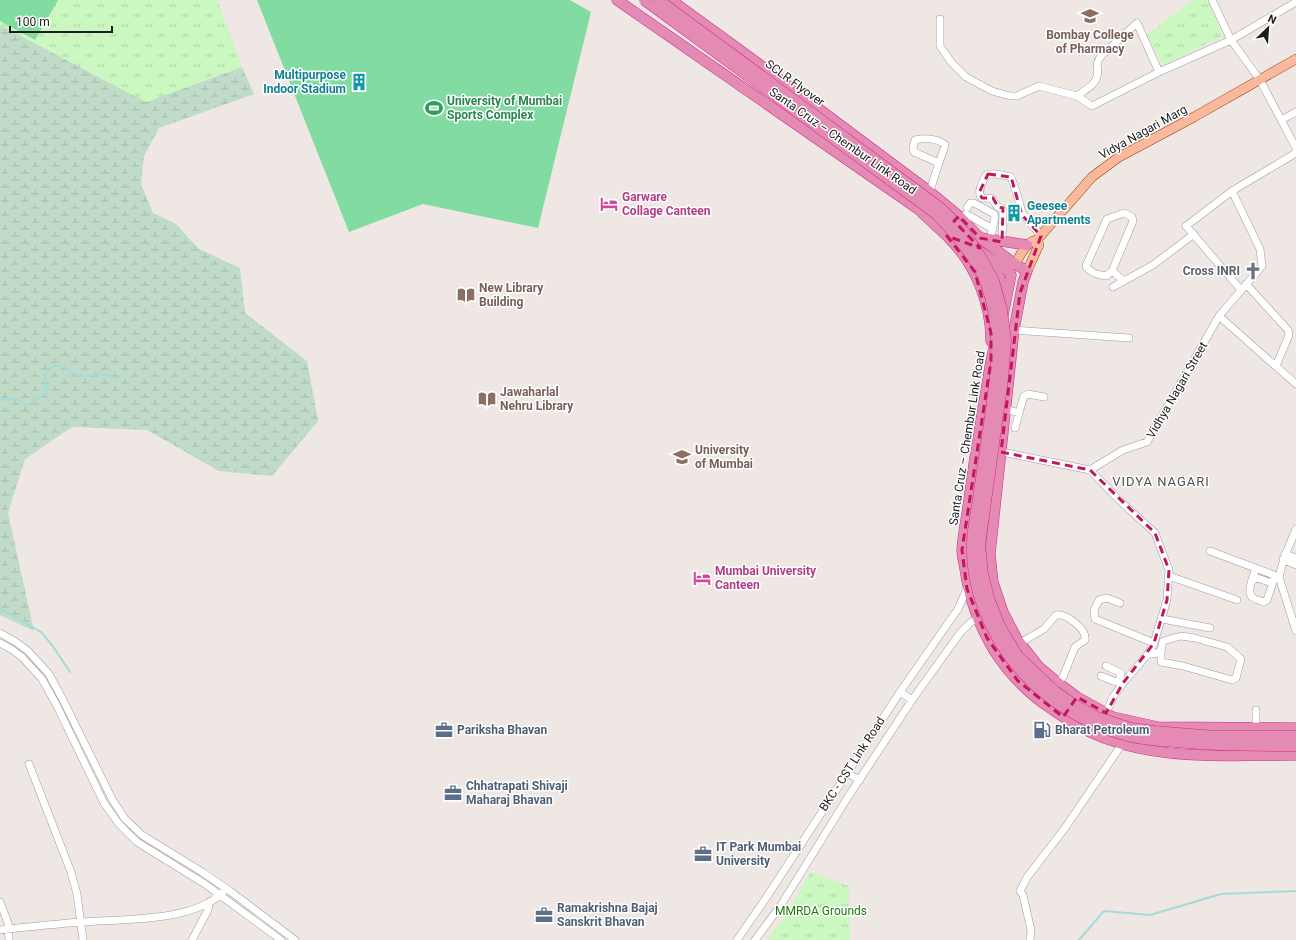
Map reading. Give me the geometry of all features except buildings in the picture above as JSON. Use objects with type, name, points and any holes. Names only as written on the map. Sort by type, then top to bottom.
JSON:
[{"type":"highway","name":"Santa Cruz – Chembur Link Road","points":[[617,0],[918,209],[946,235],[969,244],[1009,271],[1011,274],[1002,320],[991,360],[976,446],[962,550],[967,589],[978,619],[987,638],[1002,662],[1018,681],[1043,703],[1063,717],[1100,737],[1122,744],[1149,750],[1191,755],[1296,755]]},
{"type":"highway","points":[[644,0],[936,214],[958,237],[974,261],[986,285],[993,312],[997,342],[995,378],[972,553],[980,600],[993,630],[1011,661],[1049,698],[1071,713],[1094,725],[1129,736],[1153,740],[1215,746],[1296,746]]},
{"type":"highway","name":"SCLR Flyover","points":[[659,0],[915,187],[941,208],[964,231],[981,257],[994,282],[1002,310],[1006,341],[1004,379],[980,545],[983,574],[989,598],[1000,626],[1018,656],[1055,691],[1075,705],[1097,717],[1131,728],[1215,736],[1296,736]]},
{"type":"highway","name":"Santa Cruz – Chembur Link Road","points":[[678,2],[930,192],[964,212],[985,239],[1015,264],[1027,271]]},
{"type":"highway","points":[[731,79],[748,56]]},
{"type":"highway","points":[[964,212],[946,235],[958,247],[975,272],[986,304],[991,333],[991,360]]},
{"type":"highway","points":[[985,239],[1026,245]]},
{"type":"highway","points":[[969,244],[991,263],[999,278],[1004,294],[1002,320]]},
{"type":"highway","points":[[1015,264],[1011,274],[1023,282]]},
{"type":"highway","points":[[1027,271],[1023,282],[1014,330],[990,554],[993,582],[1003,612],[1020,643],[1038,666],[1058,683],[1077,697],[1106,713],[1119,718],[1158,727],[1296,728]]},
{"type":"highway","points":[[1063,717],[1077,697]]},
{"type":"highway","points":[[1171,752],[1174,748],[1296,751]]},
{"type":"main road","name":"Vidya Nagari Marg","points":[[1026,245],[1039,238],[1092,177],[1108,164],[1296,59]]},
{"type":"main road","name":"Vidya Nagari Marg","points":[[1027,271],[1038,245],[1039,238]]},
{"type":"main road","points":[[1015,264],[1026,245]]},
{"type":"street","points":[[1212,0],[1231,40],[1260,80],[1296,148]]},
{"type":"street","points":[[940,19],[940,46],[951,62],[966,77],[992,90],[1010,96],[1017,96],[1039,86],[1077,96],[1092,106],[1159,72],[1231,40],[1296,2]]},
{"type":"street","points":[[1077,96],[1089,88],[1095,81],[1098,75],[1096,66],[1102,55],[1137,23],[1159,72]]},
{"type":"street","points":[[1282,120],[1296,112]]},
{"type":"street","points":[[930,192],[945,145],[942,142],[923,138],[915,140],[913,148],[914,152],[939,163]]},
{"type":"street","points":[[1276,366],[1289,335],[1288,330],[1243,287],[1186,226],[1232,192],[1296,153]]},
{"type":"street","points":[[1002,242],[1003,210],[998,207],[992,198],[982,198],[979,193],[986,175],[988,174],[1011,177],[1022,213],[1039,238]]},
{"type":"street","name":"Vidhya Nagari Street","points":[[1090,470],[1123,450],[1147,442],[1219,316],[1262,266],[1260,248],[1232,192]]},
{"type":"street","points":[[985,239],[993,229],[994,214],[974,203],[969,204],[964,212],[993,229]]},
{"type":"street","points":[[1124,213],[1132,217],[1134,221],[1112,271],[1106,276],[1088,269],[1086,266],[1107,219],[1124,213]]},
{"type":"street","points":[[1113,287],[1154,265],[1194,234]]},
{"type":"street","points":[[1112,271],[1124,281]]},
{"type":"street","points":[[1219,316],[1296,384]]},
{"type":"street","points":[[1014,330],[1130,338]]},
{"type":"street","points":[[1015,428],[1024,396],[1028,394],[1044,397]]},
{"type":"street","points":[[1005,409],[1020,413]]},
{"type":"street","points":[[976,446],[1090,470],[1120,501],[1155,533],[1169,570],[1167,600],[1154,644],[1148,654],[1121,682],[1106,713]]},
{"type":"street","points":[[1256,568],[1249,592],[1250,596],[1264,602],[1267,600],[1272,583],[1277,576],[1296,529]]},
{"type":"street","points":[[1210,551],[1277,576]]},
{"type":"street","points":[[1284,556],[1296,558]]},
{"type":"street","points":[[1284,556],[1296,565]]},
{"type":"street","points":[[1169,576],[1237,600]]},
{"type":"street","points":[[1277,576],[1296,631]]},
{"type":"street","points":[[1253,580],[1257,578],[1272,583]]},
{"type":"street","name":"BKC - CST Link Road","points":[[737,940],[768,896],[846,773],[900,692],[958,609],[967,589]]},
{"type":"street","points":[[1120,603],[1107,598],[1099,600],[1094,610],[1095,619],[1154,644]]},
{"type":"street","points":[[1020,643],[1044,629],[1056,615],[1061,614],[1084,632],[1086,636],[1085,640],[1075,647],[1063,677],[1058,683]]},
{"type":"street","points":[[1162,618],[1210,628]]},
{"type":"street","name":"BKC - CST Link Road","points":[[755,940],[781,905],[912,700],[960,632],[971,622],[978,619]]},
{"type":"street","points":[[0,633],[16,642],[40,663],[49,674],[110,796],[125,819],[142,835],[210,877],[295,940]]},
{"type":"street","points":[[1181,636],[1195,638],[1228,647],[1241,657],[1241,660],[1236,678],[1232,680],[1184,666],[1161,662],[1161,651],[1163,641],[1181,636]]},
{"type":"street","points":[[0,643],[12,649],[34,668],[42,679],[56,704],[104,803],[119,824],[137,842],[220,894],[281,940]]},
{"type":"street","points":[[1148,654],[1154,654],[1161,651]]},
{"type":"street","points":[[1106,666],[1121,673],[1121,682]]},
{"type":"street","points":[[1101,676],[1116,682],[1121,682]]},
{"type":"street","points":[[900,692],[912,700]]},
{"type":"street","points":[[56,704],[63,700]]},
{"type":"street","points":[[1256,710],[1256,727]]},
{"type":"street","points":[[1030,940],[1031,930],[1023,895],[1020,890],[1028,876],[1065,828],[1122,744]]},
{"type":"street","points":[[29,764],[71,872],[77,894],[83,940]]},
{"type":"street","points":[[846,773],[860,780]]},
{"type":"street","points":[[205,884],[210,877]]},
{"type":"street","points":[[0,930],[163,916],[195,909],[210,901],[226,888]]},
{"type":"street","points":[[192,940],[208,910],[210,901]]},
{"type":"street","points":[[0,902],[2,913],[8,922],[9,940]]},
{"type":"street","points":[[250,917],[256,911]]},
{"type":"highlighted area","points":[[988,174],[1011,177],[1022,215],[1041,236],[1020,293],[1001,452],[1090,470],[1155,533],[1169,570],[1167,600],[1154,643],[1123,683],[1106,713],[1077,697],[1063,717],[1018,681],[987,638],[967,589],[962,550],[991,361],[991,333],[975,272],[947,236],[980,248],[954,221],[959,216],[980,238],[1002,242],[1003,208],[998,207],[993,198],[982,198],[979,193]]},
{"type":"green space","points":[[0,0],[217,0],[242,67],[146,102],[0,25]]},
{"type":"green space","points":[[0,0],[58,0],[35,40],[0,21]]},
{"type":"green space","name":"University of Mumbai Sports Complex","points":[[257,0],[570,0],[591,12],[538,228],[423,204],[349,232]]},
{"type":"green space","points":[[1195,0],[1207,0],[1223,36],[1163,65],[1147,35],[1190,2]]},
{"type":"green space","points":[[0,25],[146,102],[242,67],[254,94],[159,128],[144,156],[141,184],[153,213],[176,224],[199,249],[240,268],[245,313],[307,361],[318,421],[272,476],[219,471],[147,430],[72,427],[25,459],[8,513],[34,631],[0,615]]},
{"type":"green space","name":"MMRDA Grounds","points":[[811,872],[849,886],[850,940],[767,940],[785,916]]},
{"type":"waterway","points":[[0,400],[17,399],[30,405],[34,400],[45,394],[47,389],[45,380],[46,372],[55,365],[65,367],[73,374],[84,376],[100,374],[116,378]]},
{"type":"waterway","points":[[0,608],[41,632],[52,645],[70,672]]},
{"type":"waterway","points":[[1079,940],[1104,911],[1150,915],[1221,894],[1296,891]]},
{"type":"place","name":"Bombay College of Pharmacy","points":[[1090,16]]},
{"type":"place","name":"Multipurpose Indoor Stadium","points":[[359,82]]},
{"type":"place","name":"University of Mumbai Sports Complex","points":[[434,108]]},
{"type":"place","name":"Garware Collage Canteen","points":[[609,204]]},
{"type":"place","name":"Geesee Apartments","points":[[1014,213]]},
{"type":"place","name":"Cross INRI","points":[[1253,271]]},
{"type":"place","name":"New Library Building","points":[[466,295]]},
{"type":"place","name":"Jawaharlal Nehru Library","points":[[487,399]]},
{"type":"place","name":"University of Mumbai","points":[[682,457]]},
{"type":"place","name":"Mumbai University Canteen","points":[[702,578]]},
{"type":"place","name":"Pariksha Bhavan","points":[[444,730]]},
{"type":"place","name":"Bharat Petroleum","points":[[1042,730]]},
{"type":"place","name":"Chhatrapati Shivaji Maharaj Bhavan","points":[[453,793]]},
{"type":"place","name":"IT Park Mumbai University","points":[[703,854]]},
{"type":"place","name":"Ramakrishna Bajaj Sanskrit Bhavan","points":[[544,915]]},
{"type":"district","name":"VIDYA NAGARI","points":[[1161,481]]}]
